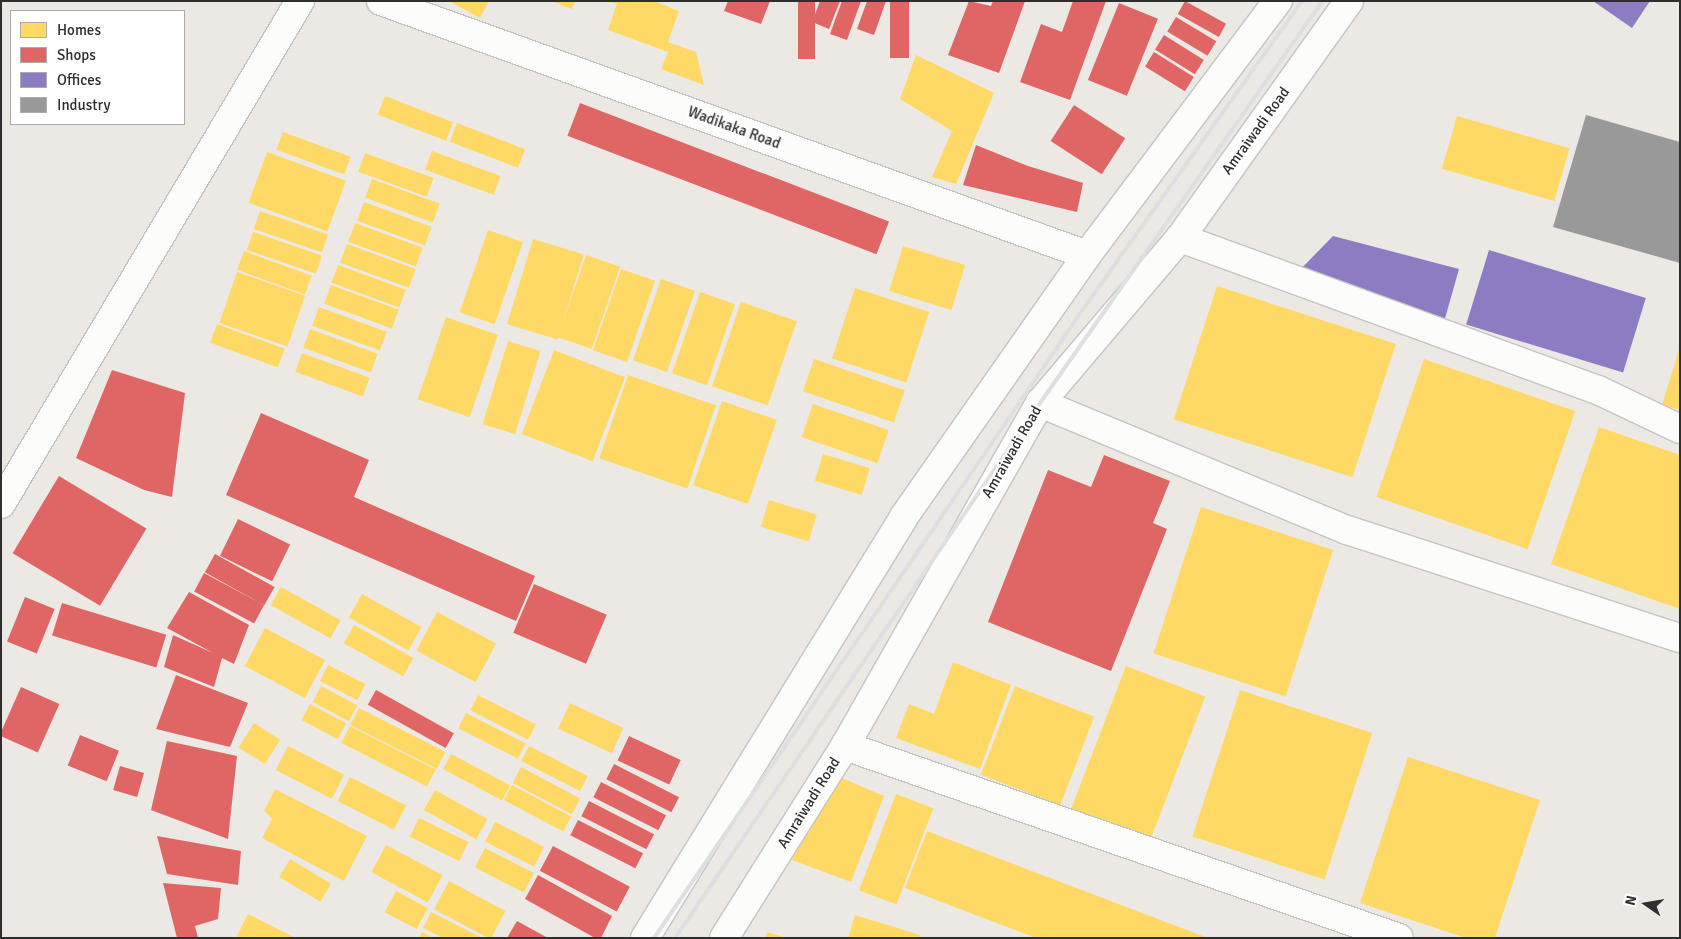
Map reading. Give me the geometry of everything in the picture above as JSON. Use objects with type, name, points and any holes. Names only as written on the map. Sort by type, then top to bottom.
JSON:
[{"type":"street","points":[[1,504],[300,1]]},
{"type":"street","name":"Wadikaka Road","points":[[380,1],[1087,255]]},
{"type":"street","points":[[645,938],[904,518],[1087,255],[1278,1]]},
{"type":"street","name":"Amraiwadi Road","points":[[724,938],[846,746],[1040,403],[1180,238],[1349,1]]},
{"type":"street","points":[[1180,238],[1598,390],[1680,429]]},
{"type":"street","points":[[1040,403],[1347,530],[1680,638]]},
{"type":"street","points":[[846,746],[1399,938]]},
{"type":"building: Homes","points":[[449,1],[489,1],[480,18]]},
{"type":"building: Homes","points":[[551,1],[575,1],[572,9]]},
{"type":"building: Homes","points":[[609,1],[654,1],[679,11],[668,42],[696,52],[704,85],[661,69],[668,52],[608,30],[617,4]]},
{"type":"building: Homes","points":[[916,55],[994,93],[956,184],[932,177],[952,131],[900,99]]},
{"type":"building: Homes","points":[[385,96],[453,122],[446,141],[378,115]]},
{"type":"building: Homes","points":[[1457,116],[1569,148],[1554,201],[1442,169]]},
{"type":"building: Homes","points":[[457,123],[525,149],[518,168],[450,142]]},
{"type":"building: Homes","points":[[283,132],[351,157],[344,174],[277,150]]},
{"type":"building: Homes","points":[[432,151],[501,176],[494,195],[425,170]]},
{"type":"building: Homes","points":[[267,152],[346,181],[327,231],[249,203]]},
{"type":"building: Homes","points":[[365,153],[434,178],[427,197],[358,172]]},
{"type":"building: Homes","points":[[372,179],[440,204],[433,222],[365,198]]},
{"type":"building: Homes","points":[[364,202],[432,227],[425,245],[357,221]]},
{"type":"building: Homes","points":[[260,211],[328,234],[322,252],[254,229]]},
{"type":"building: Homes","points":[[355,223],[423,248],[416,266],[348,242]]},
{"type":"building: Homes","points":[[488,230],[523,242],[495,324],[460,312]]},
{"type":"building: Homes","points":[[253,232],[322,256],[316,274],[247,250]]},
{"type":"building: Homes","points":[[533,239],[584,254],[558,340],[507,324]]},
{"type":"building: Homes","points":[[347,244],[416,269],[409,288],[340,263]]},
{"type":"building: Homes","points":[[903,246],[965,265],[951,310],[889,291]]},
{"type":"building: Homes","points":[[244,251],[312,276],[305,294],[237,270]]},
{"type":"building: Homes","points":[[586,255],[620,267],[592,349],[558,337]]},
{"type":"building: Homes","points":[[338,265],[406,290],[399,307],[332,283]]},
{"type":"building: Homes","points":[[621,269],[655,281],[627,362],[593,350]]},
{"type":"building: Homes","points":[[237,272],[305,295],[287,346],[219,323]]},
{"type":"building: Homes","points":[[661,279],[695,291],[667,372],[633,360]]},
{"type":"building: Homes","points":[[331,285],[399,310],[392,328],[324,304]]},
{"type":"building: Homes","points":[[1217,286],[1396,344],[1353,477],[1174,419]]},
{"type":"building: Homes","points":[[855,288],[929,312],[906,382],[832,358]]},
{"type":"building: Homes","points":[[700,292],[735,304],[707,385],[672,373]]},
{"type":"building: Homes","points":[[741,302],[797,321],[768,405],[712,386]]},
{"type":"building: Homes","points":[[319,307],[387,332],[380,350],[312,326]]},
{"type":"building: Homes","points":[[446,317],[498,335],[470,417],[418,399]]},
{"type":"building: Homes","points":[[217,324],[285,349],[278,367],[210,343]]},
{"type":"building: Homes","points":[[310,329],[378,354],[371,372],[303,348]]},
{"type":"building: Homes","points":[[508,341],[541,351],[515,434],[483,424]]},
{"type":"building: Homes","points":[[554,350],[625,377],[593,461],[522,434]]},
{"type":"building: Homes","points":[[1680,350],[1680,410],[1662,405]]},
{"type":"building: Homes","points":[[302,353],[370,378],[363,396],[295,372]]},
{"type":"building: Homes","points":[[814,359],[905,390],[894,422],[803,391]]},
{"type":"building: Homes","points":[[1424,359],[1575,411],[1528,549],[1376,497]]},
{"type":"building: Homes","points":[[628,375],[716,405],[687,488],[599,458]]},
{"type":"building: Homes","points":[[722,401],[777,420],[748,504],[693,485]]},
{"type":"building: Homes","points":[[813,404],[889,430],[877,463],[802,437]]},
{"type":"building: Homes","points":[[1599,427],[1680,455],[1680,609],[1551,564]]},
{"type":"building: Homes","points":[[823,454],[870,468],[862,495],[815,481]]},
{"type":"building: Homes","points":[[769,500],[817,515],[809,541],[761,527]]},
{"type":"building: Homes","points":[[1201,507],[1333,550],[1286,696],[1153,653]]},
{"type":"building: Homes","points":[[281,587],[340,620],[330,638],[271,605]]},
{"type":"building: Homes","points":[[362,594],[421,627],[408,651],[349,618]]},
{"type":"building: Homes","points":[[437,612],[496,643],[476,682],[416,651]]},
{"type":"building: Homes","points":[[354,625],[413,658],[403,676],[344,643]]},
{"type":"building: Homes","points":[[265,628],[325,660],[305,698],[245,666]]},
{"type":"building: Homes","points":[[953,662],[1011,685],[980,769],[896,738],[909,704],[934,714]]},
{"type":"building: Homes","points":[[328,665],[365,684],[357,700],[320,681]]},
{"type":"building: Homes","points":[[1126,666],[1205,696],[1151,839],[1071,809]]},
{"type":"building: Homes","points":[[321,686],[357,705],[349,721],[313,702]]},
{"type":"building: Homes","points":[[1015,686],[1094,716],[1060,805],[981,775]]},
{"type":"building: Homes","points":[[1240,690],[1372,733],[1325,879],[1192,836]]},
{"type":"building: Homes","points":[[478,695],[536,725],[528,740],[470,710]]},
{"type":"building: Homes","points":[[570,703],[623,728],[612,753],[558,728]]},
{"type":"building: Homes","points":[[310,704],[346,723],[338,739],[302,720]]},
{"type":"building: Homes","points":[[359,708],[445,752],[437,769],[350,725]]},
{"type":"building: Homes","points":[[466,713],[526,743],[518,759],[458,728]]},
{"type":"building: Homes","points":[[254,723],[280,739],[265,764],[239,748]]},
{"type":"building: Homes","points":[[350,726],[436,770],[427,787],[341,743]]},
{"type":"building: Homes","points":[[288,746],[344,775],[332,799],[276,770]]},
{"type":"building: Homes","points":[[529,746],[588,776],[580,791],[521,761]]},
{"type":"building: Homes","points":[[451,754],[510,785],[502,800],[443,769]]},
{"type":"building: Homes","points":[[1408,757],[1540,800],[1495,938],[1466,938],[1360,903]]},
{"type":"building: Homes","points":[[521,767],[580,798],[572,814],[513,783]]},
{"type":"building: Homes","points":[[837,776],[884,796],[851,882],[792,860]]},
{"type":"building: Homes","points":[[350,777],[406,806],[394,830],[338,801]]},
{"type":"building: Homes","points":[[512,785],[571,816],[563,831],[504,800]]},
{"type":"building: Homes","points":[[275,789],[367,836],[344,881],[262,838],[272,819],[264,811]]},
{"type":"building: Homes","points":[[435,790],[487,819],[476,839],[424,810]]},
{"type":"building: Homes","points":[[896,794],[933,808],[896,904],[859,890]]},
{"type":"building: Homes","points":[[419,818],[468,842],[459,861],[410,837]]},
{"type":"building: Homes","points":[[495,822],[544,847],[534,867],[485,842]]},
{"type":"building: Homes","points":[[927,831],[1208,938],[1036,938],[905,888]]},
{"type":"building: Homes","points":[[386,845],[443,875],[428,902],[371,872]]},
{"type":"building: Homes","points":[[485,848],[534,873],[524,893],[475,868]]},
{"type":"building: Homes","points":[[290,859],[331,884],[320,902],[279,877]]},
{"type":"building: Homes","points":[[449,881],[506,911],[491,938],[488,938],[434,909]]},
{"type":"building: Homes","points":[[396,891],[428,908],[417,929],[385,912]]},
{"type":"building: Homes","points":[[431,912],[482,938],[443,938],[423,928]]},
{"type":"building: Homes","points":[[248,914],[296,938],[240,938],[237,936]]},
{"type":"building: Homes","points":[[855,915],[920,935],[919,938],[848,938]]},
{"type":"building: Homes","points":[[422,932],[433,938],[419,938]]},
{"type":"building: Homes","points":[[767,932],[783,937],[783,938],[765,938]]},
{"type":"building: Shops","points":[[728,1],[770,1],[761,24],[724,11]]},
{"type":"building: Shops","points":[[798,1],[815,1],[815,59],[798,59]]},
{"type":"building: Shops","points":[[820,1],[840,1],[829,29],[812,22]]},
{"type":"building: Shops","points":[[842,1],[861,1],[847,40],[830,34]]},
{"type":"building: Shops","points":[[867,1],[886,1],[874,35],[857,29]]},
{"type":"building: Shops","points":[[890,1],[909,1],[909,58],[890,58]]},
{"type":"building: Shops","points":[[969,1],[991,6],[993,1],[1025,1],[999,73],[948,55]]},
{"type":"building: Shops","points":[[1073,1],[1106,1],[1070,100],[1020,82],[1041,24],[1062,32]]},
{"type":"building: Shops","points":[[1185,1],[1226,24],[1219,37],[1178,14]]},
{"type":"building: Shops","points":[[1119,3],[1158,19],[1127,96],[1088,80]]},
{"type":"building: Shops","points":[[1176,17],[1216,41],[1208,56],[1167,32]]},
{"type":"building: Shops","points":[[1164,35],[1204,60],[1195,74],[1155,49]]},
{"type":"building: Shops","points":[[1154,52],[1194,77],[1185,91],[1145,66]]},
{"type":"building: Shops","points":[[580,103],[889,222],[876,254],[567,136]]},
{"type":"building: Shops","points":[[1074,105],[1125,138],[1102,174],[1051,141]]},
{"type":"building: Shops","points":[[976,145],[1028,166],[1083,183],[1077,212],[963,185]]},
{"type":"building: Shops","points":[[112,370],[185,393],[172,497],[144,490],[76,458]]},
{"type":"building: Shops","points":[[261,413],[369,460],[354,497],[535,576],[516,621],[226,495]]},
{"type":"building: Shops","points":[[1104,455],[1170,481],[1153,523],[1167,529],[1111,671],[988,622],[1048,470],[1091,487]]},
{"type":"building: Shops","points":[[59,476],[146,529],[100,606],[13,553]]},
{"type":"building: Shops","points":[[238,519],[290,544],[272,581],[220,556]]},
{"type":"building: Shops","points":[[215,554],[274,587],[264,605],[205,572]]},
{"type":"building: Shops","points":[[204,573],[264,605],[254,623],[194,592]]},
{"type":"building: Shops","points":[[534,584],[607,615],[586,664],[513,633]]},
{"type":"building: Shops","points":[[189,592],[249,625],[234,664],[222,658],[214,687],[164,667],[173,635],[213,653],[167,628]]},
{"type":"building: Shops","points":[[25,597],[55,609],[37,653],[7,642]]},
{"type":"building: Shops","points":[[62,603],[166,635],[156,667],[52,636]]},
{"type":"building: Shops","points":[[176,675],[248,703],[230,747],[156,729]]},
{"type":"building: Shops","points":[[21,687],[59,704],[38,753],[1,736],[1,732]]},
{"type":"building: Shops","points":[[376,690],[454,733],[446,748],[368,705]]},
{"type":"building: Shops","points":[[80,735],[119,751],[107,781],[68,766]]},
{"type":"building: Shops","points":[[629,736],[681,760],[669,785],[618,760]]},
{"type":"building: Shops","points":[[167,741],[237,756],[228,839],[151,810]]},
{"type":"building: Shops","points":[[614,764],[679,797],[671,812],[606,779]]},
{"type":"building: Shops","points":[[120,766],[144,773],[137,797],[113,790]]},
{"type":"building: Shops","points":[[601,782],[666,815],[658,830],[593,797]]},
{"type":"building: Shops","points":[[589,801],[654,834],[646,849],[581,816]]},
{"type":"building: Shops","points":[[578,820],[643,853],[635,868],[570,835]]},
{"type":"building: Shops","points":[[157,836],[241,851],[238,885],[167,874]]},
{"type":"building: Shops","points":[[553,846],[630,887],[617,912],[540,871]]},
{"type":"building: Shops","points":[[538,875],[612,916],[601,938],[595,938],[525,899]]},
{"type":"building: Shops","points":[[163,883],[221,888],[218,919],[195,926],[198,938],[177,938]]},
{"type":"building: Shops","points":[[517,921],[548,938],[507,938]]},
{"type":"building: Offices","points":[[1593,1],[1650,1],[1632,28]]},
{"type":"building: Offices","points":[[1333,236],[1459,269],[1444,322],[1295,275]]},
{"type":"building: Offices","points":[[1489,250],[1646,298],[1623,373],[1466,325]]},
{"type":"building: Industry","points":[[1586,115],[1680,142],[1680,263],[1553,227]]},
{"type":"railway","points":[[654,938],[1086,305],[1302,1]]},
{"type":"railway","points":[[675,938],[1040,403],[1323,1]]}]
